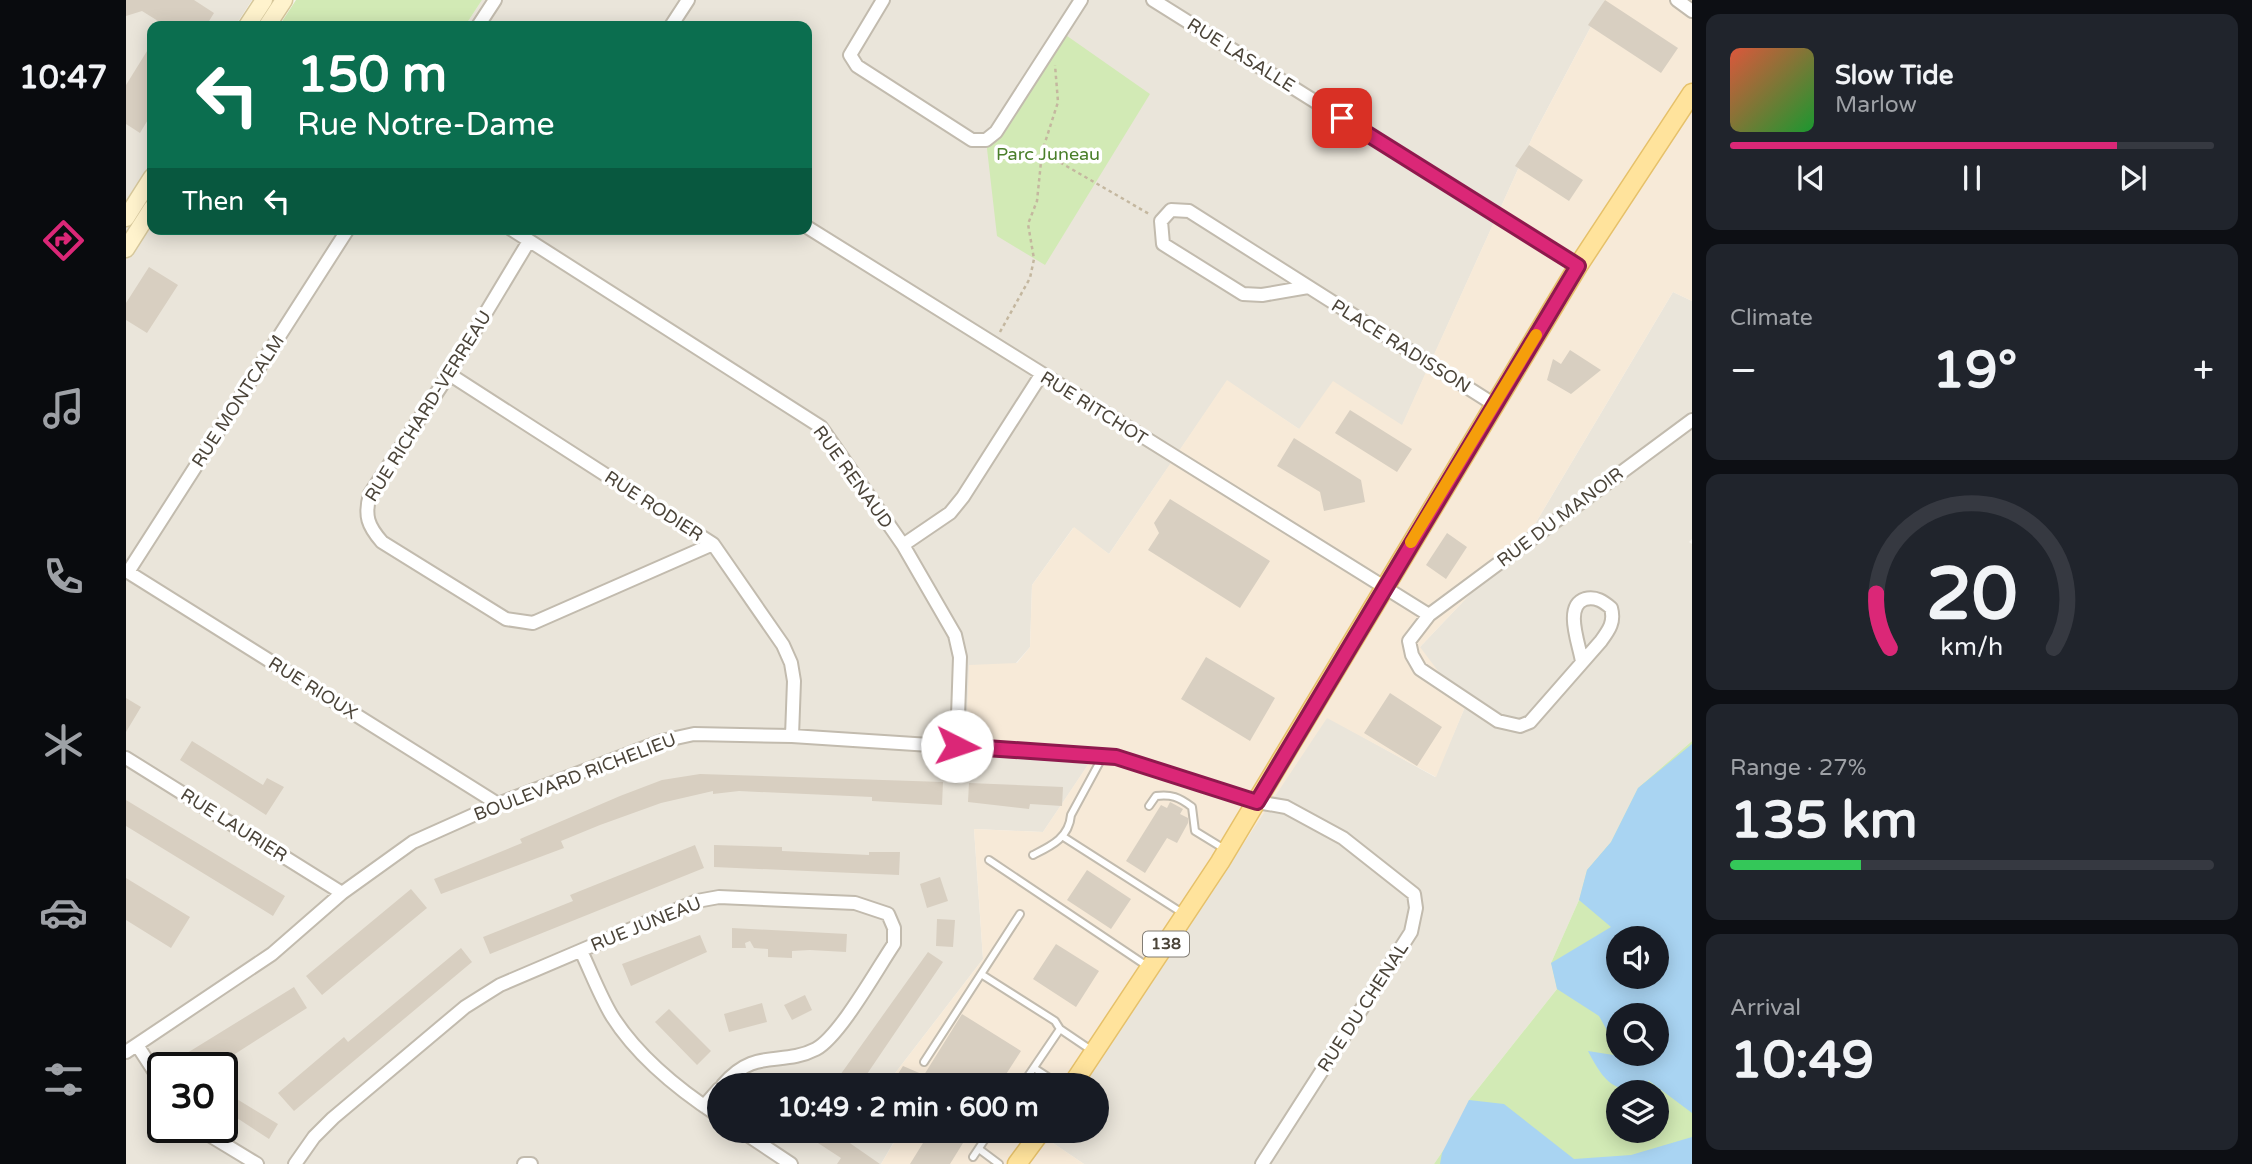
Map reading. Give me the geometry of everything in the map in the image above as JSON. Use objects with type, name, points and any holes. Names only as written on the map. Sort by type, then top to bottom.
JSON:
[{"type":"main road","name":"138","points":[[1081,1073],[1257,802],[1578,266],[1692,93]]},
{"type":"main road","points":[[1017,1164],[1032,1143]]},
{"type":"street","points":[[250,21],[264,0]]},
{"type":"street","points":[[270,21],[284,0]]},
{"type":"street","points":[[484,21],[495,0]]},
{"type":"street","points":[[674,21],[688,0]]},
{"type":"street","points":[[883,0],[850,55],[857,66],[972,139],[986,140],[996,132],[1081,0]]},
{"type":"street","name":"RUE LASALLE","points":[[1153,0],[1578,266]]},
{"type":"street","points":[[1677,0],[1692,10]]},
{"type":"street","points":[[126,249],[136,212],[147,188]]},
{"type":"street","name":"PLACE RADISSON","points":[[1161,221],[1171,210],[1189,211],[1495,405]]},
{"type":"street","points":[[1161,221],[1163,244],[1234,291],[1262,295],[1308,287]]},
{"type":"street","name":"RUE RITCHOT","points":[[812,230],[1429,615]]},
{"type":"street","name":"RUE MONTCALM","points":[[128,572],[344,235]]},
{"type":"street","name":"RUE RENAUD","points":[[520,235],[821,427],[903,545],[955,635],[960,657],[957,746]]},
{"type":"street","name":"RUE RICHARD-VERREAU","points":[[529,241],[449,374],[370,494],[365,511],[369,527],[382,542],[506,619],[519,624],[533,623],[713,544]]},
{"type":"street","name":"RUE RODIER","points":[[449,374],[713,544],[783,645],[791,663],[794,681],[792,736]]},
{"type":"street","points":[[903,545],[950,513],[964,497],[1041,375]]},
{"type":"street","name":"RUE DU MANOIR","points":[[1582,662],[1530,722],[1520,726],[1508,725],[1420,669],[1412,655],[1409,641],[1429,615],[1692,420]]},
{"type":"street","name":"RUE RIOUX","points":[[128,572],[498,804]]},
{"type":"street","points":[[1592,598],[1611,608],[1614,617],[1609,629],[1582,662],[1573,616],[1575,606],[1582,600],[1592,598]]},
{"type":"street","name":"BOULEVARD RICHELIEU","points":[[132,1049],[272,954],[342,893],[414,842],[498,804],[663,741],[694,734],[792,736],[1103,756],[1149,765],[1257,802]]},
{"type":"street","name":"RUE LAURIER","points":[[126,758],[342,893]]},
{"type":"street","name":"RUE DU CHENAL","points":[[1257,802],[1286,807],[1343,838],[1403,882],[1414,894],[1416,908],[1411,932],[1262,1164]]},
{"type":"street","name":"RUE JUNEAU","points":[[295,1164],[314,1137],[333,1118],[465,1007],[500,985],[697,901],[719,897],[855,903],[888,914],[894,928],[894,944],[834,1033],[819,1048],[802,1055],[764,1058],[743,1067],[736,1073]]},
{"type":"street","points":[[581,951],[612,1015],[633,1044],[664,1075],[705,1107]]},
{"type":"street","points":[[132,1049],[147,1067]]},
{"type":"street","points":[[222,1143],[257,1164]]},
{"type":"street","points":[[760,1143],[791,1164]]},
{"type":"street","points":[[524,1164],[531,1164]]},
{"type":"lane","points":[[1033,855],[1056,843],[1070,826],[1070,815],[1103,756]]},
{"type":"lane","points":[[1183,799],[1191,779]]},
{"type":"lane","points":[[1149,806],[1156,796],[1170,794],[1183,799],[1192,807],[1195,831],[1227,850]]},
{"type":"lane","points":[[1062,836],[1185,915]]},
{"type":"lane","points":[[989,860],[1150,968]]},
{"type":"lane","points":[[924,1062],[1020,914]]},
{"type":"lane","points":[[981,974],[1055,1021],[1060,1028],[1094,1052]]},
{"type":"lane","points":[[1030,1073],[1060,1028]]},
{"type":"lane","points":[[1034,1068],[1042,1073]]},
{"type":"lane","points":[[973,1157],[983,1143]]},
{"type":"lane","points":[[979,1149],[999,1164]]},
{"type":"path","points":[[993,344],[1030,278],[1034,259],[1028,223],[1037,201],[1042,152],[1058,102],[1052,45]]},
{"type":"path","points":[[1042,152],[1161,221]]},
{"type":"shaded area","points":[[126,0],[252,0],[238,21],[147,21],[147,235],[812,235],[812,21],[468,21],[482,0],[1605,0],[1533,136],[1402,426],[1299,429],[1227,381],[1109,554],[1073,528],[1032,585],[1030,647],[1016,663],[1098,750],[1043,832],[974,829],[983,959],[895,1073],[707,1073],[707,1143],[893,1143],[881,1164],[126,1164]]},
{"type":"shaded area","points":[[1605,0],[1692,0],[1692,301],[1673,292],[1532,529],[1420,647],[1465,707],[1436,777],[1327,718],[1091,1073],[895,1073],[983,959],[974,829],[1043,832],[1097,751],[966,737],[969,665],[1017,663],[1030,647],[1032,585],[1074,527],[1109,554],[1227,380],[1299,429],[1333,381],[1402,425],[1533,136]]},
{"type":"shaded area","points":[[1673,292],[1692,301],[1692,539],[1689,542],[1692,544],[1692,741],[1638,788],[1611,842],[1587,870],[1579,900],[1551,963],[1557,989],[1469,1100],[1451,1139],[1434,1164],[1084,1164],[1053,1143],[1109,1143],[1109,1073],[1091,1073],[1327,717],[1435,777],[1465,707],[1419,648],[1532,529]]},
{"type":"shaded area","points":[[894,1143],[1053,1143],[1084,1164],[881,1164]]},
{"type":"green space","points":[[296,0],[482,0],[468,21],[282,21]]},
{"type":"green space","name":"Parc Juneau","points":[[1060,31],[1150,94],[1045,265],[997,236],[986,140]]},
{"type":"green space","points":[[1692,741],[1692,1155],[1686,1164],[1434,1164],[1451,1139],[1469,1100],[1557,989],[1551,963],[1579,900],[1587,870],[1611,842],[1638,788]]},
{"type":"water","points":[[1692,744],[1692,1113],[1669,1096],[1669,1080],[1608,1080],[1588,1051],[1606,1054],[1606,1066],[1669,1066],[1669,1003],[1606,1003],[1606,1029],[1599,1016],[1557,989],[1551,963],[1606,930],[1606,989],[1669,989],[1669,926],[1610,926],[1579,900],[1587,870],[1611,842],[1638,788]]},
{"type":"water","points":[[1469,1100],[1504,1104],[1574,1159],[1631,1155],[1692,1137],[1692,1164],[1440,1164],[1442,1153]]},
{"type":"building","points":[[126,0],[194,0],[214,13],[209,21],[158,21],[142,11],[126,16]]},
{"type":"building","points":[[1605,0],[1678,48],[1661,73],[1588,25]]},
{"type":"building","points":[[147,51],[147,121],[140,133],[126,124],[126,85]]},
{"type":"building","points":[[1529,145],[1583,180],[1569,201],[1515,166]]},
{"type":"building","points":[[149,267],[178,285],[147,333],[126,320],[126,303]]},
{"type":"building","points":[[1570,350],[1601,370],[1571,394],[1547,380],[1553,359],[1561,364]]},
{"type":"building","points":[[1350,410],[1412,449],[1397,472],[1335,433]]},
{"type":"building","points":[[1294,438],[1361,480],[1365,502],[1324,511],[1320,492],[1277,466]]},
{"type":"building","points":[[1170,499],[1270,561],[1240,608],[1148,550],[1159,533],[1154,523]]},
{"type":"building","points":[[1447,533],[1467,547],[1446,579],[1426,565]]},
{"type":"building","points":[[1206,657],[1275,698],[1250,741],[1181,699]]},
{"type":"building","points":[[1390,693],[1442,727],[1417,766],[1364,733]]},
{"type":"building","points":[[126,698],[141,707],[126,732]]},
{"type":"building","points":[[192,741],[263,785],[267,778],[284,787],[266,815],[180,760]]},
{"type":"building","points":[[700,774],[943,782],[942,805],[872,801],[872,797],[739,791],[713,794],[713,791],[661,803],[600,825],[561,841],[564,848],[441,894],[434,879],[522,843],[520,839],[620,796],[662,780]]},
{"type":"building","points":[[969,783],[1063,787],[1062,806],[1030,804],[1029,809],[968,802]]},
{"type":"building","points":[[126,800],[285,896],[273,916],[126,826]]},
{"type":"building","points":[[1170,802],[1183,809],[1180,814],[1188,818],[1188,823],[1177,843],[1167,838],[1145,873],[1126,861],[1161,805],[1167,808]]},
{"type":"building","points":[[695,845],[704,868],[490,954],[483,937],[573,901],[570,895]]},
{"type":"building","points":[[714,845],[782,847],[782,851],[869,855],[869,852],[900,852],[899,875],[714,867]]},
{"type":"building","points":[[1087,870],[1131,899],[1111,929],[1067,900]]},
{"type":"building","points":[[940,877],[948,901],[927,908],[920,884]]},
{"type":"building","points":[[126,878],[190,917],[171,948],[126,920]]},
{"type":"building","points":[[411,889],[427,908],[322,995],[306,976]]},
{"type":"building","points":[[937,919],[955,920],[953,947],[936,946]]},
{"type":"building","points":[[732,928],[847,934],[846,952],[792,951],[792,958],[768,957],[768,949],[754,948],[750,941],[745,943],[746,948],[732,948]]},
{"type":"building","points":[[700,935],[707,952],[631,986],[622,964]]},
{"type":"building","points":[[1056,944],[1099,971],[1076,1007],[1033,979]]},
{"type":"building","points":[[461,948],[472,962],[294,1111],[278,1093],[344,1037],[348,1042]]},
{"type":"building","points":[[928,952],[943,962],[868,1073],[842,1073]]},
{"type":"building","points":[[294,987],[307,1008],[238,1052],[189,1052]]},
{"type":"building","points":[[805,995],[812,1010],[792,1020],[784,1005]]},
{"type":"building","points":[[762,1003],[767,1022],[729,1032],[724,1014]]},
{"type":"building","points":[[669,1009],[711,1051],[697,1065],[655,1022]]},
{"type":"building","points":[[962,1014],[1021,1051],[1007,1073],[925,1073]]},
{"type":"building","points":[[903,1066],[919,1073],[899,1073]]},
{"type":"building","points":[[238,1100],[278,1124],[269,1139],[238,1119]]},
{"type":"building","points":[[818,1143],[850,1143],[880,1164],[837,1164],[841,1158]]},
{"type":"building","points":[[923,1143],[963,1143],[950,1164],[910,1164]]},
{"type":"slow traffic","points":[[1411,542],[1536,335]]},
{"type":"route","points":[[957,746],[1116,757],[1149,765],[1257,802],[1578,266],[1342,118]]}]
